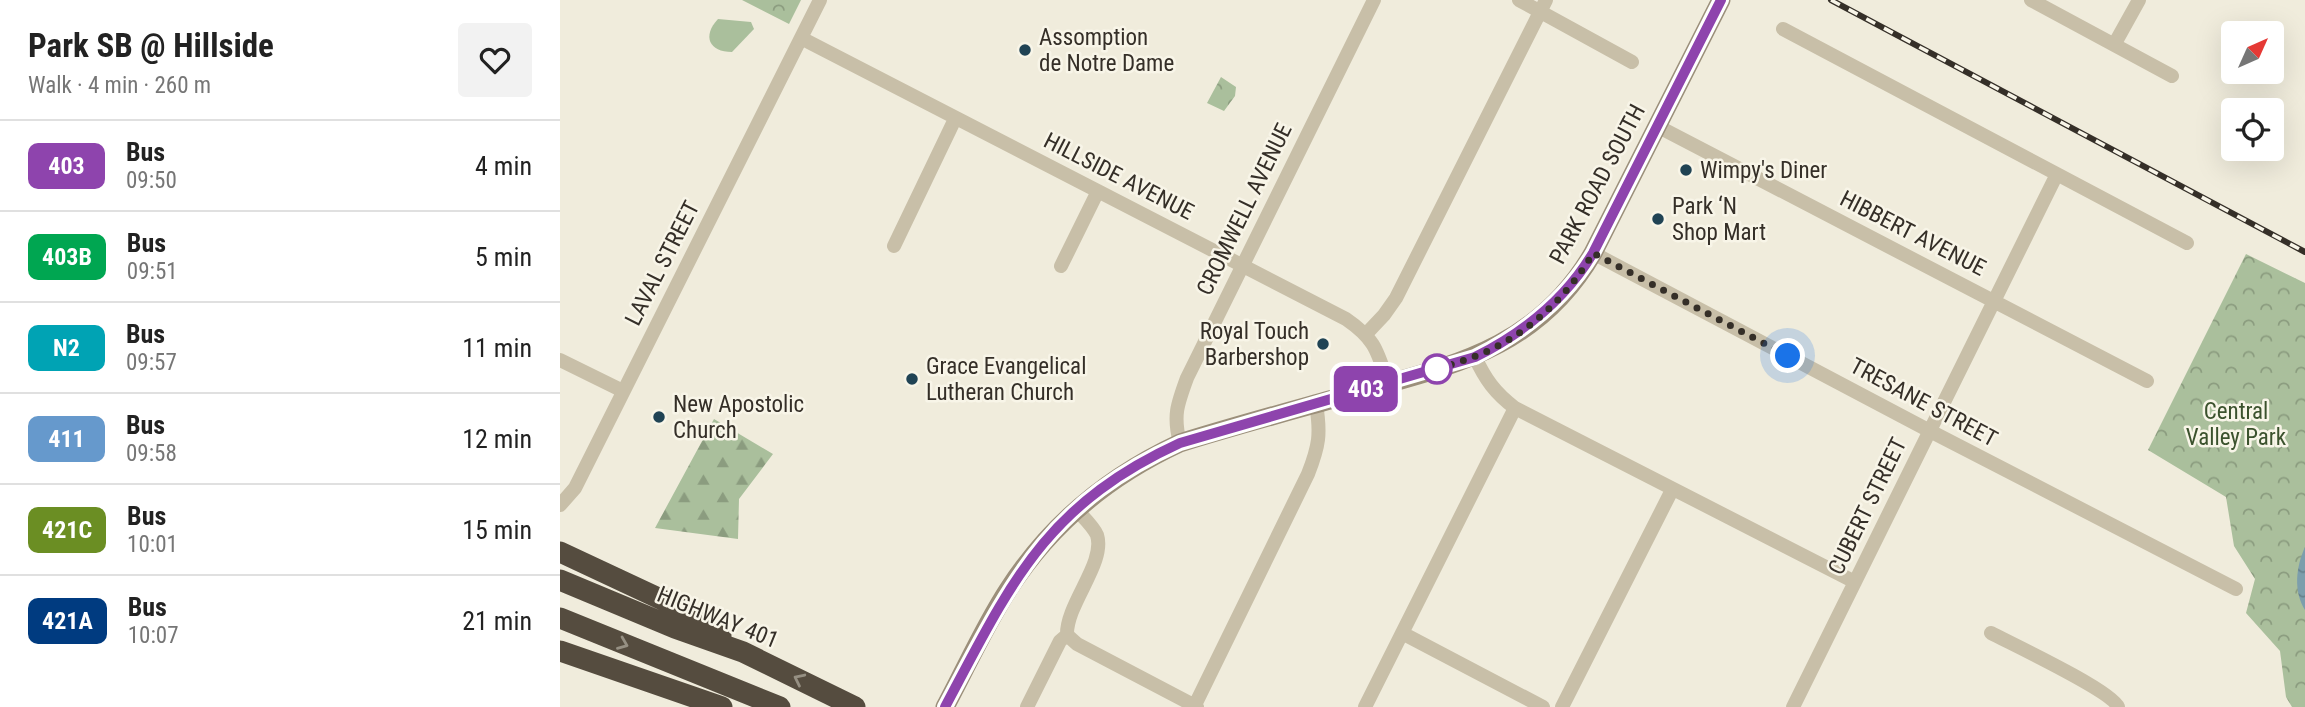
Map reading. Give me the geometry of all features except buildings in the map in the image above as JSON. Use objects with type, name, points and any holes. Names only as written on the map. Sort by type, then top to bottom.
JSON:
[{"type":"highway","points":[[560,552],[684,610],[743,652]]},
{"type":"highway","name":"HIGHWAY 401","points":[[560,580],[675,628],[743,652],[855,707]]},
{"type":"highway","points":[[560,618],[780,707]]},
{"type":"highway","points":[[560,651],[722,707]]},
{"type":"main road","name":"PARK ROAD SOUTH","points":[[945,707],[986,627],[1013,582],[1049,536],[1095,492],[1140,462],[1180,443],[1475,357],[1509,339],[1546,311],[1573,282],[1593,253],[1721,0]]},
{"type":"street","name":"LAVAL STREET","points":[[560,505],[575,488],[820,0]]},
{"type":"street","name":"CROMWELL AVENUE","points":[[1180,443],[1175,426],[1176,407],[1187,378],[1374,0]]},
{"type":"street","points":[[1519,0],[1543,5],[1632,62]]},
{"type":"street","points":[[2031,0],[2172,76]]},
{"type":"street","points":[[2114,45],[2139,0]]},
{"type":"street","points":[[1388,383],[1367,333],[1396,298],[1543,5]]},
{"type":"street","points":[[1783,29],[2187,243]]},
{"type":"street","name":"HILLSIDE AVENUE","points":[[801,38],[1325,307],[1367,333]]},
{"type":"street","points":[[894,246],[955,119]]},
{"type":"street","name":"HIBBERT AVENUE","points":[[1657,126],[2147,381]]},
{"type":"street","name":"CUBERT STREET","points":[[1793,707],[2057,174]]},
{"type":"street","points":[[1061,266],[1098,191]]},
{"type":"street","name":"TRESANE STREET","points":[[1593,253],[2236,589]]},
{"type":"street","points":[[1475,357],[1491,387],[1516,408],[1855,582]]},
{"type":"street","points":[[560,360],[623,391]]},
{"type":"street","points":[[1076,509],[1097,536],[1097,555],[1066,622],[1067,635],[1077,644],[1195,707],[1319,448],[1316,404]]},
{"type":"street","points":[[1365,707],[1516,408]]},
{"type":"street","points":[[1562,707],[1672,490]]},
{"type":"street","points":[[1402,633],[1543,707]]},
{"type":"street","points":[[1991,633],[2097,689],[2116,702],[2118,707]]},
{"type":"street","points":[[1027,707],[1060,640],[1067,635]]},
{"type":"green space","points":[[742,0],[801,0],[789,24]]},
{"type":"green space","points":[[718,19],[751,22],[754,29],[732,52],[724,51],[713,46],[709,37]]},
{"type":"green space","points":[[1221,77],[1236,87],[1235,96],[1224,111],[1207,103]]},
{"type":"green space","name":"Central Valley Park","points":[[2246,254],[2305,283],[2305,707],[2292,707],[2286,697],[2280,651],[2246,613],[2255,579],[2234,546],[2226,497],[2148,450]]},
{"type":"green space","points":[[714,419],[773,454],[739,499],[738,539],[655,528]]},
{"type":"water","points":[[2305,547],[2305,610],[2301,603],[2297,579]]},
{"type":"railway","points":[[1831,0],[2305,252]]},
{"type":"bus line","name":"403","points":[[945,707],[986,627],[1034,553],[1076,509],[1121,474],[1180,443],[1475,357],[1509,339],[1546,311],[1587,264],[1721,0]]},
{"type":"place","name":"Assomption de Notre Dame","points":[[1025,50]]},
{"type":"place","name":"Wimpy's Diner","points":[[1686,170]]},
{"type":"place","name":"Park ‘N Shop Mart","points":[[1658,219]]},
{"type":"place","name":"Royal Touch Barbershop","points":[[1323,344]]},
{"type":"place","name":"Grace Evangelical Lutheran Church","points":[[912,379]]},
{"type":"place","name":"New Apostolic Church","points":[[659,417]]},
{"type":"route","points":[[1437,369],[1426,372],[1475,357],[1522,330],[1566,290],[1593,253],[1788,356]]}]
